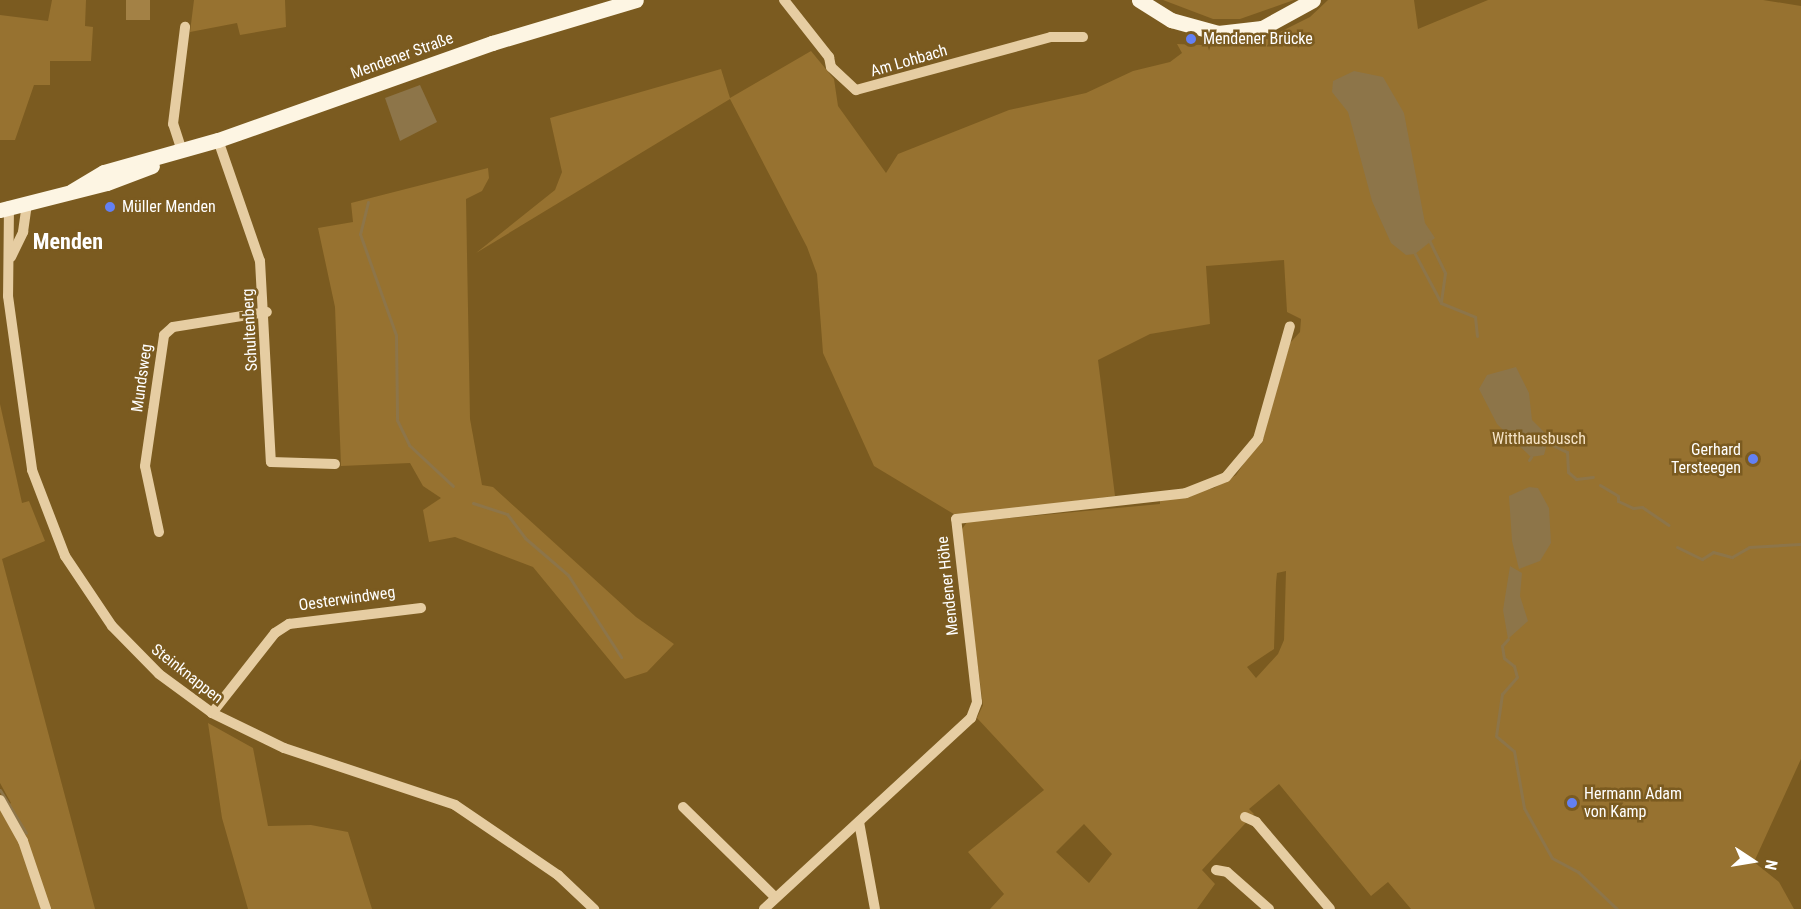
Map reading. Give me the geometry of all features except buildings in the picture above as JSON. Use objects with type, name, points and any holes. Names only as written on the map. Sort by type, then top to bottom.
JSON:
[{"type":"main road","name":"Mendener Straße","points":[[3,207],[27,204],[72,191],[104,172],[218,140],[492,44],[636,0]]},
{"type":"main road","points":[[1139,0],[1172,20],[1218,33],[1262,28],[1313,0]]},
{"type":"street","name":"Am Lohbach","points":[[784,0],[830,57],[831,67],[856,90],[1051,37],[1083,37]]},
{"type":"street","points":[[182,151],[173,124],[185,27]]},
{"type":"street","name":"Schultenberg","points":[[218,140],[249,219],[267,312],[271,462],[335,464]]},
{"type":"street","name":"Steinknappen","points":[[9,260],[23,232],[27,204]]},
{"type":"street","name":"Steinknappen","points":[[3,207],[9,260],[4,296],[25,439],[47,516],[65,556],[87,594],[132,647],[212,713],[284,748],[455,805],[558,875],[594,909]]},
{"type":"street","name":"Mundsweg","points":[[159,532],[145,466],[164,335],[173,327],[267,312]]},
{"type":"street","name":"Mendener Höhe","points":[[764,909],[859,822],[975,709],[956,519],[1186,493],[1226,477],[1258,439],[1290,326]]},
{"type":"street","name":"Oesterwindweg","points":[[212,713],[275,633],[289,624],[421,608]]},
{"type":"street","points":[[0,800],[23,841],[46,909]]},
{"type":"street","points":[[683,807],[775,897]]},
{"type":"street","points":[[1245,817],[1256,822],[1330,909]]},
{"type":"street","points":[[859,822],[875,909]]},
{"type":"street","points":[[1216,870],[1227,872],[1269,909]]},
{"type":"green space","points":[[52,0],[86,0],[85,26],[93,27],[91,61],[50,61],[50,85],[34,85],[15,140],[0,140],[0,15],[48,21]]},
{"type":"green space","points":[[194,0],[285,0],[286,27],[240,35],[237,23],[190,32]]},
{"type":"green space","points":[[1163,0],[1294,0],[1240,19],[1213,19]]},
{"type":"green space","name":"Witthausbusch","points":[[1328,0],[1414,0],[1418,29],[1488,0],[1763,0],[1801,6],[1801,759],[1754,862],[1779,882],[1794,909],[1411,909],[1388,882],[1371,896],[1279,784],[1249,809],[1254,814],[1202,870],[1215,884],[1197,909],[990,909],[1004,894],[968,852],[1044,790],[977,718],[983,705],[960,532],[967,522],[1160,504],[1160,500],[1214,488],[1236,475],[1264,434],[1290,343],[1300,332],[1301,319],[1287,312],[1284,260],[1206,266],[1210,324],[1150,334],[1098,360],[1115,496],[957,516],[874,466],[823,353],[817,274],[807,247],[730,99],[476,253],[555,190],[562,172],[550,118],[721,69],[730,98],[811,51],[834,79],[838,106],[886,173],[898,154],[1009,110],[1086,93],[1133,71],[1170,62],[1182,53],[1177,44],[1226,46],[1270,37],[1310,17]],"holes":[[[1286,571],[1284,640],[1278,654],[1256,678],[1247,667],[1274,649],[1277,573]],[[1084,824],[1112,854],[1089,883],[1056,852]]]},
{"type":"green space","points":[[488,168],[489,178],[482,191],[466,199],[470,419],[482,485],[493,487],[636,617],[674,644],[647,672],[625,679],[533,567],[455,537],[429,542],[423,510],[441,498],[423,486],[410,463],[341,466],[335,307],[318,228],[353,222],[351,203]]},
{"type":"green space","points":[[0,404],[22,503],[29,501],[45,541],[2,559],[95,909],[0,909],[0,809],[11,803],[0,783]]},
{"type":"green space","points":[[208,723],[253,748],[268,826],[311,825],[348,832],[372,909],[248,909],[222,818]]},
{"type":"shaded area","points":[[1354,71],[1383,77],[1404,113],[1425,223],[1435,238],[1415,254],[1406,255],[1391,243],[1372,201],[1348,112],[1332,92],[1333,81]]},
{"type":"shaded area","points":[[420,85],[437,122],[400,141],[385,98]]},
{"type":"shaded area","points":[[1516,367],[1529,393],[1532,420],[1549,437],[1544,455],[1531,457],[1497,424],[1479,389],[1487,375]]},
{"type":"shaded area","points":[[1529,487],[1538,488],[1549,508],[1551,543],[1540,561],[1519,569],[1512,541],[1509,496]]},
{"type":"shaded area","points":[[1510,566],[1522,573],[1520,596],[1528,621],[1508,639],[1503,610]]},
{"type":"waterway","points":[[368,202],[360,234],[396,335],[397,420],[409,445],[453,486]]},
{"type":"waterway","points":[[1429,240],[1445,273],[1441,303]]},
{"type":"waterway","points":[[1415,254],[1441,303],[1475,317],[1477,336]]},
{"type":"waterway","points":[[1550,444],[1567,452],[1568,472],[1576,479],[1593,477]]},
{"type":"waterway","points":[[1600,485],[1618,496],[1618,501],[1633,508],[1642,507],[1669,525]]},
{"type":"waterway","points":[[473,503],[507,514],[525,538],[568,575],[621,657]]},
{"type":"waterway","points":[[1677,547],[1702,559],[1713,552],[1732,557],[1749,547],[1801,544]]},
{"type":"waterway","points":[[1508,639],[1502,646],[1504,658],[1514,666],[1517,677],[1502,694],[1496,736],[1514,751],[1524,808],[1552,858],[1578,872],[1617,909]]},
{"type":"waterway","points":[[0,790],[26,833]]},
{"type":"place","name":"Mendener Brücke","points":[[1191,39]]},
{"type":"place","name":"Müller Menden","points":[[110,207]]},
{"type":"place","name":"Gerhard Tersteegen","points":[[1753,459]]},
{"type":"place","name":"Hermann Adam von Kamp","points":[[1572,803]]},
{"type":"district","name":"Menden","points":[[68,242]]}]
